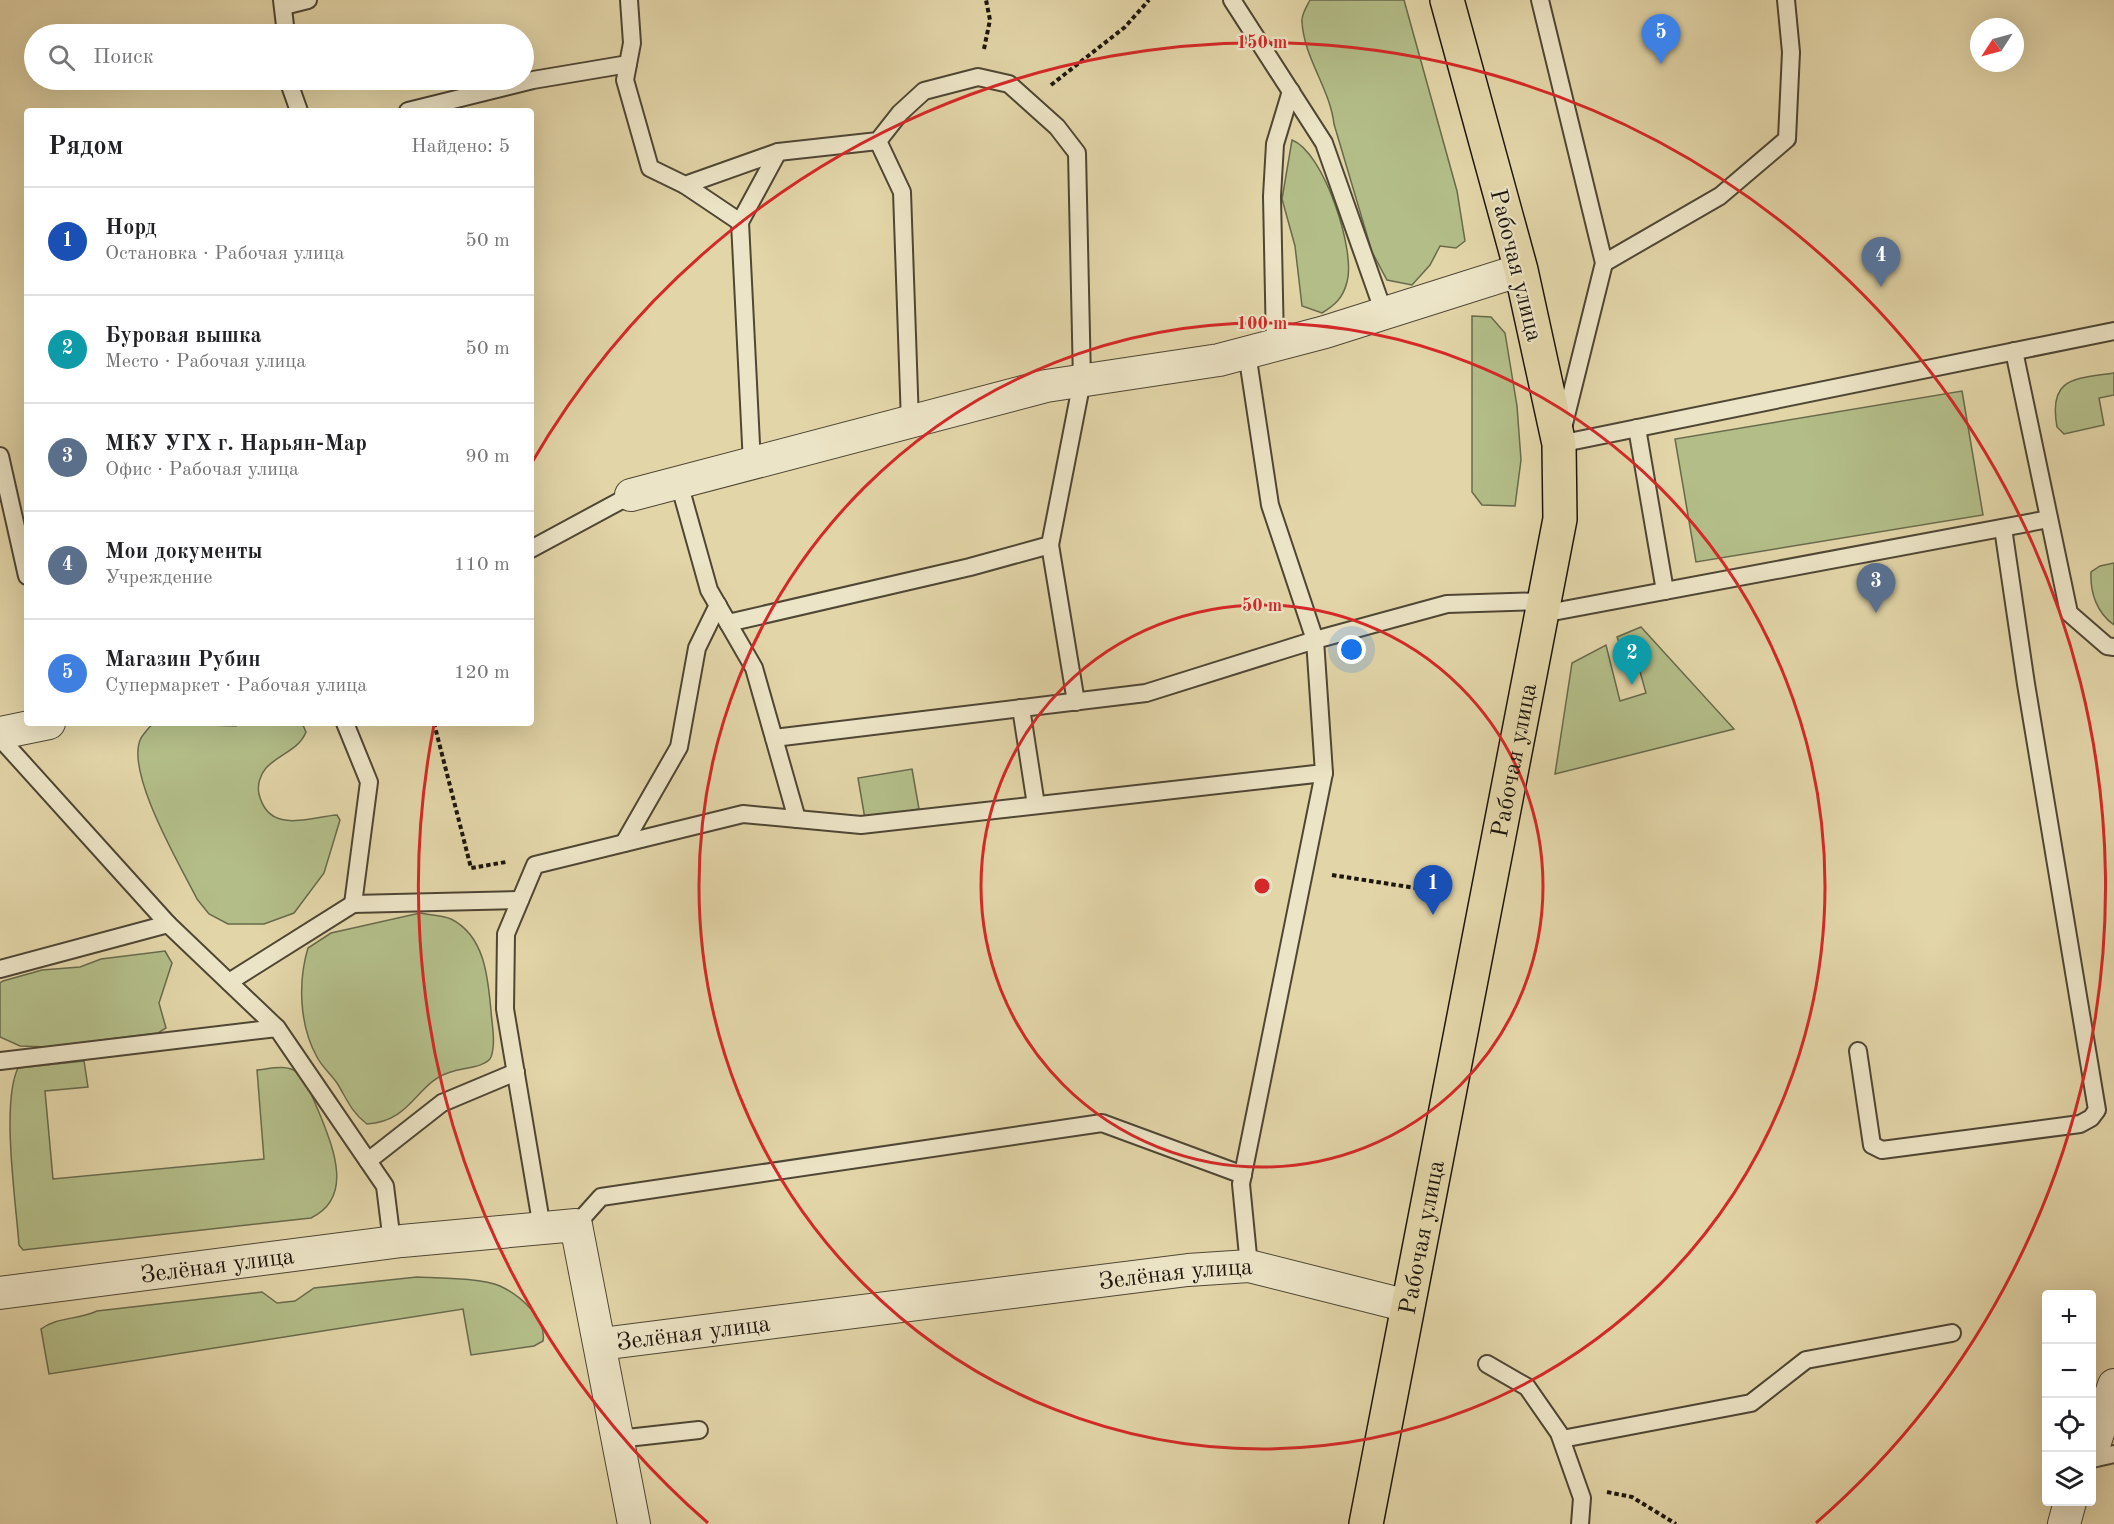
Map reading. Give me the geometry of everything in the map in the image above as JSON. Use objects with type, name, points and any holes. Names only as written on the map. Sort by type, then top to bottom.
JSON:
[{"type":"main road","name":"Рабочая улица","points":[[1366,1524],[1560,519],[1559,444],[1521,270],[1447,0]]},
{"type":"street","points":[[631,495],[1046,386],[1220,360],[1384,313],[1521,270]]},
{"type":"street","points":[[0,736],[38,726]]},
{"type":"street","name":"Зелёная улица","points":[[0,1293],[392,1242],[576,1225],[601,1344],[1188,1270],[1249,1266],[1408,1306]]},
{"type":"street","points":[[601,1344],[634,1524]]},
{"type":"street","points":[[2096,1436],[2114,1384]]},
{"type":"street","points":[[2064,1524],[2069,1506]]},
{"type":"lane","points":[[285,24],[283,3],[308,0]]},
{"type":"lane","points":[[629,0],[632,43],[625,80],[650,168],[685,185],[740,222]]},
{"type":"lane","points":[[1232,0],[1324,143],[1384,313]]},
{"type":"lane","points":[[1540,0],[1604,263],[1559,444],[2114,331]]},
{"type":"lane","points":[[1604,263],[1720,196],[1787,139],[1791,52],[1786,0]]},
{"type":"lane","points":[[534,80],[628,64]]},
{"type":"lane","points":[[685,185],[778,152],[878,141],[900,113],[924,91],[978,77],[1010,84],[1057,128],[1077,153],[1082,381],[1050,545],[1076,702]]},
{"type":"lane","points":[[292,90],[298,108]]},
{"type":"lane","points":[[420,108],[493,90]]},
{"type":"lane","points":[[1249,1266],[1241,1184],[1324,773],[1315,640],[1270,505],[1261,349],[1275,144],[1291,91]]},
{"type":"lane","points":[[878,141],[902,192],[910,422]]},
{"type":"lane","points":[[752,464],[740,222],[778,152]]},
{"type":"lane","points":[[2014,351],[2069,613],[2107,646],[2114,647]]},
{"type":"lane","points":[[1637,428],[1665,591]]},
{"type":"lane","points":[[0,456],[24,563]]},
{"type":"lane","points":[[680,483],[709,590],[754,668],[797,819]]},
{"type":"lane","points":[[534,547],[631,495]]},
{"type":"lane","points":[[774,738],[1146,693],[1315,640],[1447,604],[1543,608],[1665,591],[2049,519]]},
{"type":"lane","points":[[1858,1051],[1872,1145],[1882,1150],[2080,1124],[2091,1118],[2097,1110],[2026,684],[2003,528]]},
{"type":"lane","points":[[728,623],[970,567],[1050,545]]},
{"type":"lane","points":[[624,843],[679,747],[697,648],[718,605]]},
{"type":"lane","points":[[1021,708],[1036,805]]},
{"type":"lane","points":[[346,726],[369,782],[353,904]]},
{"type":"lane","points":[[0,736],[168,924],[277,1028],[385,1186],[392,1242]]},
{"type":"lane","points":[[542,1228],[506,1009],[506,934],[536,865],[743,814],[861,825],[1324,773]]},
{"type":"lane","points":[[229,982],[353,904],[520,900]]},
{"type":"lane","points":[[0,969],[168,924]]},
{"type":"lane","points":[[0,1061],[277,1028]]},
{"type":"lane","points":[[368,1161],[442,1103],[516,1072]]},
{"type":"lane","points":[[576,1225],[601,1197],[1102,1123],[1243,1175]]},
{"type":"lane","points":[[1562,1439],[1751,1403],[1806,1360],[1952,1333]]},
{"type":"lane","points":[[1487,1364],[1527,1387],[1562,1439],[1582,1498],[1580,1524]]},
{"type":"lane","points":[[618,1439],[699,1430]]},
{"type":"lane","points":[[2096,1458],[2114,1454]]},
{"type":"path","points":[[978,77],[990,20],[986,0]]},
{"type":"path","points":[[1029,102],[1125,27],[1149,0]]},
{"type":"path","points":[[435,726],[471,868],[515,860],[536,865]]},
{"type":"path","points":[[1304,871],[1435,891]]},
{"type":"path","points":[[1577,1486],[1632,1497],[1676,1524]]},
{"type":"green space","points":[[1310,0],[1404,0],[1457,191],[1465,241],[1456,248],[1440,246],[1430,265],[1412,285],[1387,280],[1372,252],[1328,98],[1307,48],[1302,16]]},
{"type":"green space","points":[[1292,140],[1304,148],[1326,182],[1335,204],[1347,248],[1349,267],[1345,288],[1338,300],[1322,313],[1302,306],[1295,246],[1282,199]]},
{"type":"green space","points":[[1472,316],[1491,317],[1505,333],[1517,406],[1521,460],[1515,506],[1482,505],[1472,492]]},
{"type":"green space","points":[[2114,373],[2114,395],[2099,398],[2104,425],[2064,434],[2057,427],[2055,411],[2056,398],[2061,390],[2076,380]]},
{"type":"green space","points":[[1962,391],[1983,515],[1696,562],[1675,439]]},
{"type":"green space","points":[[2114,563],[2114,625],[2103,615],[2096,602],[2091,572],[2100,566]]},
{"type":"green space","points":[[1641,627],[1734,729],[1555,774],[1572,663],[1606,645],[1620,701],[1646,693],[1639,668],[1629,670],[1617,637]]},
{"type":"green space","points":[[151,726],[303,726],[306,732],[303,738],[294,748],[266,768],[258,787],[264,807],[271,815],[280,819],[291,821],[337,815],[340,820],[324,873],[294,913],[264,924],[228,924],[209,914],[197,899],[168,843],[147,795],[140,773],[138,753],[141,738]]},
{"type":"green space","points":[[912,769],[919,809],[865,819],[858,778]]},
{"type":"green space","points":[[420,913],[451,919],[462,926],[478,947],[488,985],[493,1034],[491,1057],[485,1063],[441,1076],[395,1116],[367,1124],[353,1110],[337,1083],[319,1061],[311,1044],[302,1003],[303,974],[308,948],[331,933]]},
{"type":"green space","points":[[165,951],[172,963],[159,1003],[166,1028],[158,1033],[47,1047],[20,1046],[0,1037],[0,983],[3,981],[42,970],[80,967],[101,959]]},
{"type":"green space","points":[[84,1061],[88,1087],[45,1091],[53,1179],[264,1159],[257,1070],[283,1068],[297,1072],[305,1081],[326,1130],[337,1172],[332,1198],[324,1209],[311,1218],[23,1250],[19,1245],[10,1128],[13,1084],[18,1068]]},
{"type":"green space","points":[[417,1277],[472,1280],[500,1286],[530,1308],[541,1324],[543,1341],[534,1346],[471,1355],[463,1309],[49,1374],[41,1329],[60,1320],[97,1311],[262,1292],[277,1303],[295,1301],[314,1288]]},
{"type":"place","name":"Магазин Рубин","points":[[1661,64]]},
{"type":"place","name":"Мои документы","points":[[1881,287]]},
{"type":"place","name":"МКУ УГХ г. Нарьян-Мар","points":[[1876,613]]},
{"type":"place","name":"Буровая вышка","points":[[1632,685]]},
{"type":"place","name":"Норд","points":[[1433,915]]}]
